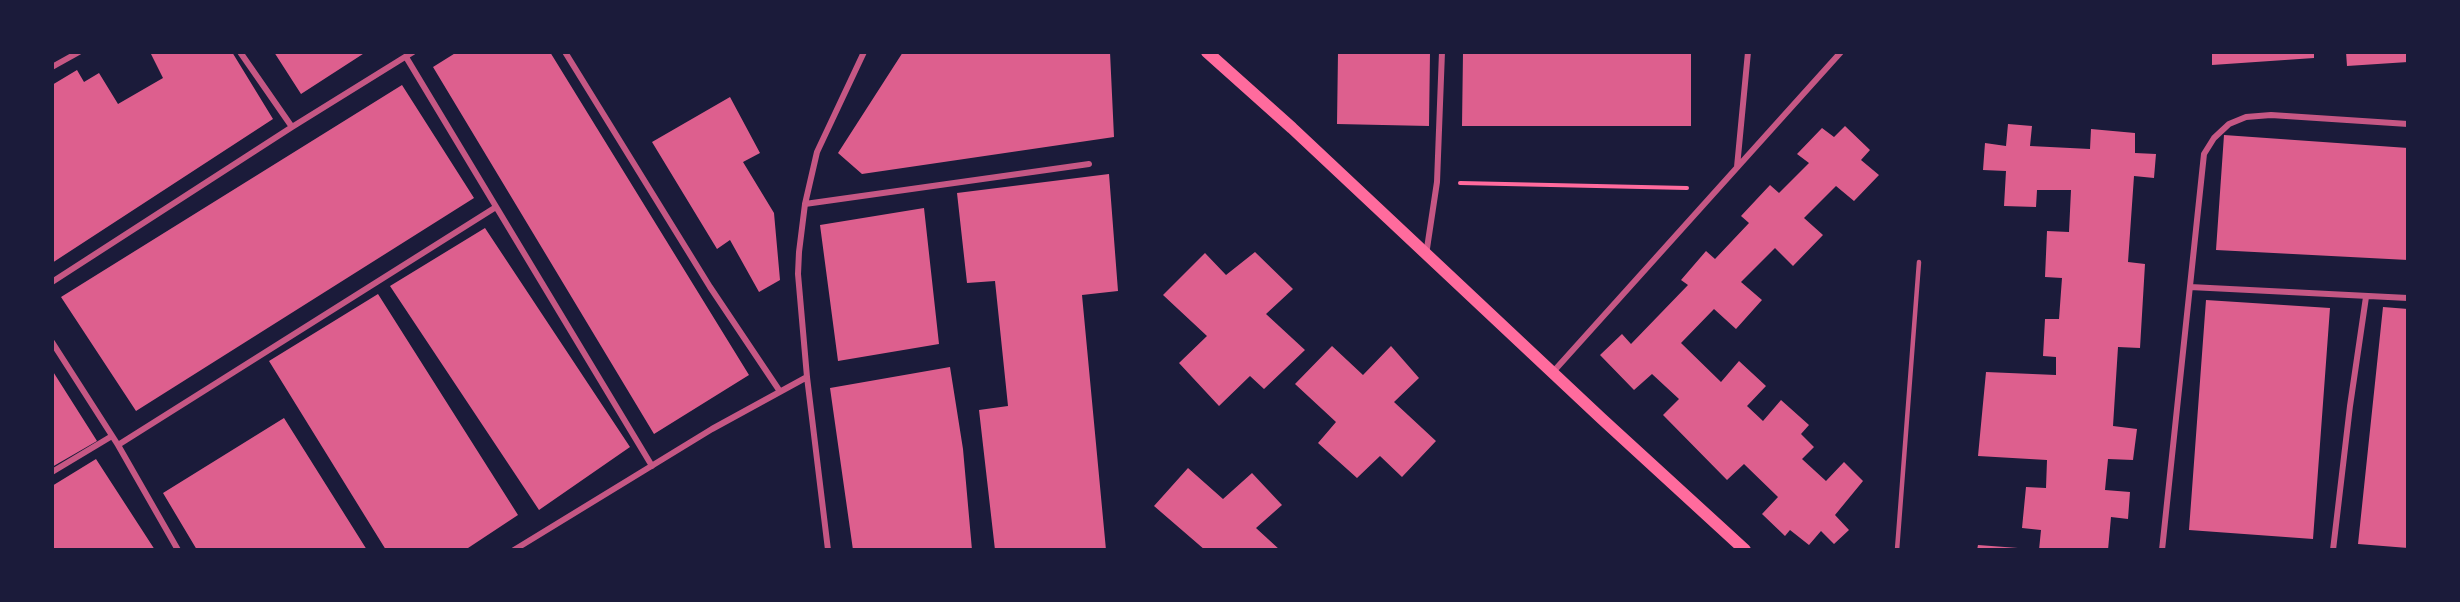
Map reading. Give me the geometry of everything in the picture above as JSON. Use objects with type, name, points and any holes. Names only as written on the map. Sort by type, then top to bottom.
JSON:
[{"type":"main road","points":[[1207,52],[1292,128],[1426,255],[1745,549]]},
{"type":"street","points":[[54,64],[79,52]]},
{"type":"street","points":[[240,52],[292,127]]},
{"type":"street","points":[[565,52],[710,287],[779,390]]},
{"type":"street","points":[[828,549],[807,377],[798,274],[804,204],[817,152],[834,111],[864,52]]},
{"type":"street","points":[[1426,255],[1437,183],[1442,52]]},
{"type":"street","points":[[1737,167],[1748,52]]},
{"type":"street","points":[[1553,372],[1841,52]]},
{"type":"street","points":[[52,282],[292,127],[410,55],[496,207],[652,466]]},
{"type":"street","points":[[2162,549],[2204,154],[2214,138],[2229,124],[2246,117],[2271,115],[2408,124]]},
{"type":"street","points":[[804,204],[1089,164]]},
{"type":"street","points":[[118,445],[496,207]]},
{"type":"street","points":[[2190,287],[2408,298]]},
{"type":"street","points":[[2333,549],[2349,405],[2366,297]]},
{"type":"street","points":[[52,342],[118,445],[178,549]]},
{"type":"street","points":[[514,549],[779,390],[807,377]]},
{"type":"street","points":[[52,472],[112,436]]},
{"type":"lane","points":[[1897,549],[1919,262]]},
{"type":"path","points":[[1437,183],[1718,189]]},
{"type":"building","points":[[150,52],[232,52],[273,119],[52,263],[52,85],[77,70],[84,82],[99,73],[118,104],[163,78]]},
{"type":"building","points":[[274,52],[366,52],[301,94]]},
{"type":"building","points":[[457,52],[550,52],[749,375],[654,434],[433,67]]},
{"type":"building","points":[[903,52],[1110,52],[1114,137],[862,174],[838,153]]},
{"type":"building","points":[[1338,52],[1430,52],[1429,126],[1337,124]]},
{"type":"building","points":[[1463,52],[1691,52],[1691,126],[1462,126]]},
{"type":"building","points":[[2212,52],[2314,52],[2314,58],[2212,65]]},
{"type":"building","points":[[2346,52],[2408,52],[2408,62],[2347,66]]},
{"type":"building","points":[[402,85],[474,198],[136,411],[61,297]]},
{"type":"building","points":[[730,97],[760,153],[743,162],[774,213],[780,280],[759,292],[730,240],[717,249],[652,142]]},
{"type":"building","points":[[2008,124],[2032,126],[2030,146],[2090,149],[2091,129],[2135,133],[2135,153],[2156,154],[2154,178],[2134,176],[2128,262],[2145,264],[2140,348],[2118,347],[2113,426],[2137,429],[2133,460],[2108,459],[2105,490],[2130,492],[2128,519],[2111,517],[2108,550],[2039,550],[2041,530],[2022,528],[2026,487],[2046,488],[2047,460],[1978,456],[1986,372],[2056,375],[2056,357],[2043,356],[2045,319],[2059,319],[2062,278],[2045,277],[2047,231],[2069,232],[2071,190],[2037,190],[2036,207],[2004,206],[2006,171],[1983,170],[1985,143],[2006,146]]},
{"type":"building","points":[[1845,126],[1870,150],[1861,160],[1879,175],[1854,201],[1836,186],[1804,218],[1823,235],[1793,266],[1775,248],[1741,282],[1762,300],[1736,329],[1714,309],[1681,343],[1721,382],[1739,361],[1766,386],[1747,406],[1763,421],[1781,400],[1809,425],[1801,434],[1814,447],[1802,459],[1826,481],[1844,462],[1863,481],[1835,515],[1849,530],[1834,544],[1821,531],[1809,545],[1790,530],[1785,536],[1762,514],[1778,497],[1744,464],[1727,480],[1663,415],[1679,399],[1652,374],[1634,390],[1600,355],[1622,334],[1631,344],[1688,285],[1681,280],[1706,251],[1715,259],[1749,223],[1741,216],[1770,185],[1779,193],[1809,163],[1797,154],[1822,128],[1834,137]]},
{"type":"building","points":[[2224,135],[2408,148],[2408,260],[2216,250]]},
{"type":"building","points":[[1109,174],[1118,291],[1082,295],[1106,550],[995,550],[979,410],[1008,406],[995,281],[967,283],[957,193]]},
{"type":"building","points":[[924,208],[939,344],[838,361],[820,225]]},
{"type":"building","points":[[485,228],[630,447],[539,510],[390,286]]},
{"type":"building","points":[[1255,252],[1293,289],[1266,314],[1305,350],[1264,389],[1250,376],[1219,406],[1179,363],[1207,336],[1163,295],[1205,253],[1226,275]]},
{"type":"building","points":[[378,294],[518,515],[465,550],[386,550],[269,361]]},
{"type":"building","points":[[2206,300],[2330,308],[2313,539],[2189,530]]},
{"type":"building","points":[[2383,307],[2408,309],[2408,548],[2358,544]]},
{"type":"building","points":[[1332,346],[1363,375],[1391,346],[1419,378],[1394,402],[1436,441],[1402,477],[1380,456],[1357,478],[1318,443],[1336,422],[1295,384]]},
{"type":"building","points":[[950,367],[963,449],[972,550],[853,550],[830,388]]},
{"type":"building","points":[[52,370],[97,441],[52,467]]},
{"type":"building","points":[[284,418],[367,550],[197,550],[163,493]]},
{"type":"building","points":[[96,459],[155,550],[52,550],[52,486]]},
{"type":"building","points":[[1188,468],[1223,499],[1252,473],[1282,505],[1256,528],[1280,550],[1205,550],[1154,506]]},
{"type":"building","points":[[1978,545],[2018,548],[2018,550],[1977,550]]}]
